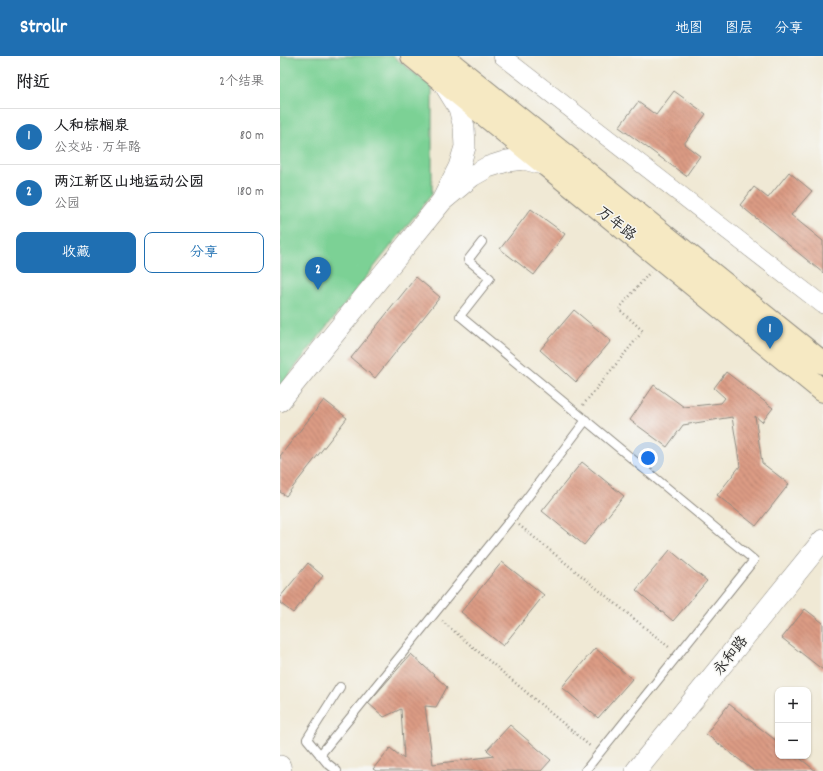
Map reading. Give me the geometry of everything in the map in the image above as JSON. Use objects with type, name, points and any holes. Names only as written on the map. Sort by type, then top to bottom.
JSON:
[{"type":"main road","name":"万年路","points":[[412,56],[823,391]]},
{"type":"main road","name":"万年路","points":[[442,56],[823,363]]},
{"type":"street","points":[[502,56],[823,306]]},
{"type":"street","points":[[442,201],[459,167],[465,147],[464,127],[459,108],[443,82]]},
{"type":"street","points":[[280,401],[442,201],[472,176],[488,167],[507,161],[524,159],[546,165]]},
{"type":"street","name":"永和路","points":[[636,771],[823,540]]},
{"type":"street","points":[[280,766],[281,771]]},
{"type":"lane","points":[[482,242],[468,260],[490,278],[460,316],[754,560],[585,771]]},
{"type":"lane","points":[[320,755],[510,519],[586,420]]},
{"type":"lane","points":[[337,771],[327,763],[307,739],[340,687]]},
{"type":"path","points":[[577,413],[643,331],[619,309],[661,259]]},
{"type":"path","points":[[510,519],[678,654]]},
{"type":"path","points":[[433,614],[599,753]]},
{"type":"green space","points":[[280,56],[393,56],[432,87],[432,194],[280,386]]},
{"type":"building","points":[[674,91],[706,114],[684,144],[700,156],[686,176],[619,127],[638,102],[656,115]]},
{"type":"building","points":[[789,172],[812,191],[791,215],[823,241],[823,273],[740,205],[754,187],[768,198]]},
{"type":"building","points":[[531,209],[565,234],[534,275],[500,249]]},
{"type":"building","points":[[416,277],[440,297],[375,378],[351,358]]},
{"type":"building","points":[[574,310],[611,341],[576,382],[540,350]]},
{"type":"building","points":[[726,372],[773,408],[762,422],[755,416],[762,463],[789,484],[756,526],[717,495],[740,466],[732,417],[683,425],[667,447],[630,420],[654,385],[684,407],[721,403],[725,398],[714,388]]},
{"type":"building","points":[[324,400],[347,418],[286,496],[280,492],[280,456]]},
{"type":"building","points":[[582,462],[624,496],[584,545],[542,511]]},
{"type":"building","points":[[670,550],[707,581],[673,621],[636,590]]},
{"type":"building","points":[[502,562],[544,595],[503,646],[461,612]]},
{"type":"building","points":[[308,563],[323,576],[293,613],[280,603],[280,597]]},
{"type":"building","points":[[805,609],[823,623],[823,670],[782,638]]},
{"type":"building","points":[[595,648],[632,679],[598,718],[562,687]]},
{"type":"building","points":[[411,654],[447,687],[436,707],[425,706],[433,764],[494,756],[487,750],[510,725],[551,760],[541,771],[376,771],[373,769],[390,748],[404,759],[401,709],[384,717],[368,703]]},
{"type":"building","points":[[729,704],[775,740],[775,759],[801,759],[816,771],[754,771],[706,734]]},
{"type":"place","name":"两江新区山地运动公园","points":[[318,290]]},
{"type":"place","name":"人和棕榈泉","points":[[770,349]]}]
